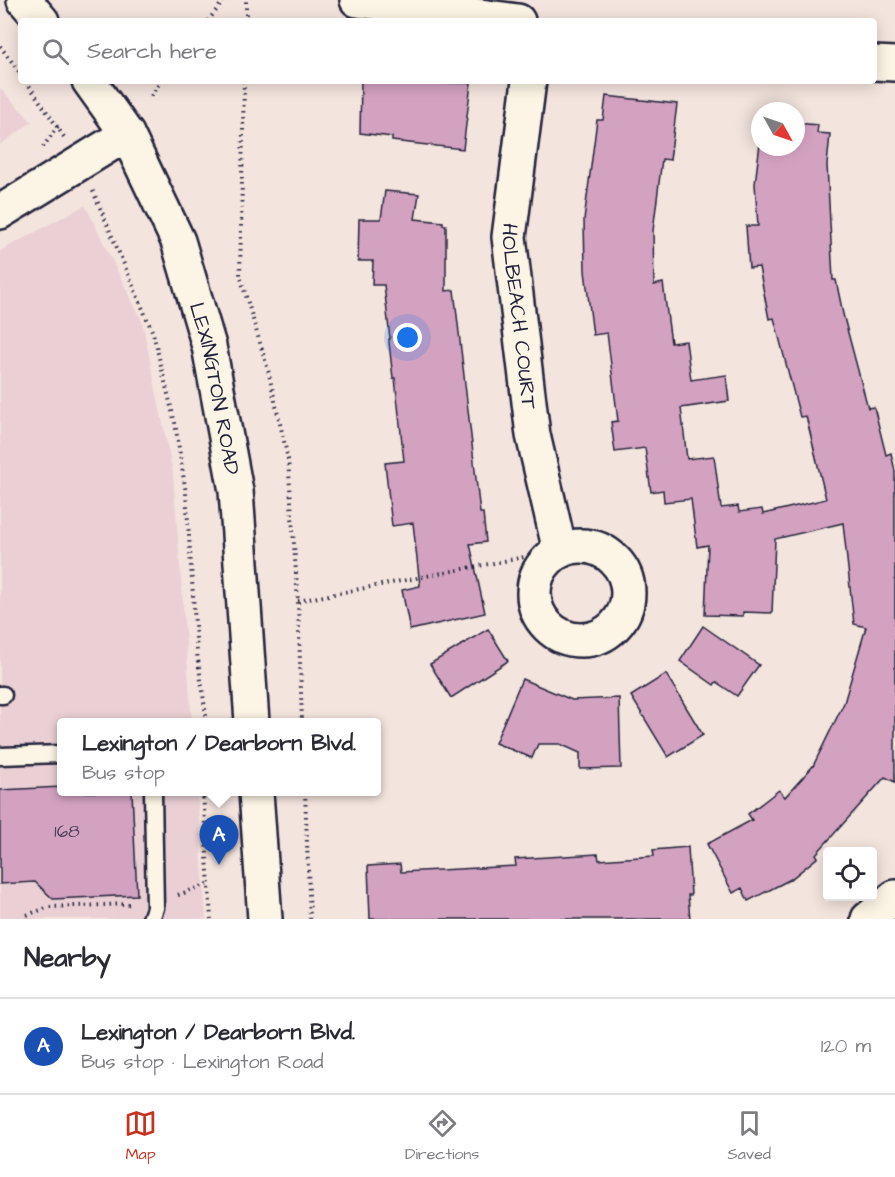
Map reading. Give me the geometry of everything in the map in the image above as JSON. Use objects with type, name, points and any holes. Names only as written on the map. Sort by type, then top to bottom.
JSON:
[{"type":"street","points":[[24,0],[39,18]]},
{"type":"street","points":[[357,0],[495,18]]},
{"type":"street","points":[[877,63],[895,64]]},
{"type":"street","name":"LEXINGTON ROAD","points":[[91,84],[127,134],[178,241],[209,346],[236,490],[252,718]]},
{"type":"street","name":"HOLBEACH COURT","points":[[528,84],[509,237],[533,435],[560,550]]},
{"type":"street","points":[[0,212],[127,134]]},
{"type":"street","points":[[256,796],[265,919]]},
{"type":"street","points":[[868,919],[895,897]]},
{"type":"lane","points":[[0,756],[57,754]]},
{"type":"lane","points":[[153,796],[153,911]]},
{"type":"path","points":[[210,18],[224,0]]},
{"type":"path","points":[[246,0],[246,18]]},
{"type":"path","points":[[0,45],[18,70]]},
{"type":"path","points":[[28,84],[61,130]]},
{"type":"path","points":[[152,96],[159,84]]},
{"type":"path","points":[[244,84],[240,276],[268,370],[288,459],[298,601],[302,718]]},
{"type":"path","points":[[99,203],[153,333],[175,423],[186,493],[197,653],[206,718]]},
{"type":"path","points":[[298,601],[560,550]]},
{"type":"path","points":[[203,796],[211,919]]},
{"type":"path","points":[[305,796],[310,919]]},
{"type":"path","points":[[27,915],[49,908],[153,911],[209,884]]},
{"type":"shaded area","points":[[0,88],[32,122],[0,145]]},
{"type":"shaded area","points":[[85,205],[142,321],[173,473],[192,718],[57,718],[57,796],[197,796],[206,919],[0,919],[0,251]]},
{"type":"building","points":[[361,84],[471,84],[463,149],[392,141],[392,137],[360,133]]},
{"type":"building","points":[[606,96],[677,104],[670,160],[662,159],[653,231],[654,285],[663,283],[671,343],[686,341],[691,380],[726,375],[729,401],[681,408],[687,459],[714,456],[721,508],[738,506],[739,512],[762,509],[763,514],[826,499],[806,416],[800,417],[774,318],[769,319],[759,267],[749,268],[746,226],[758,226],[755,184],[758,156],[805,156],[805,124],[818,125],[817,133],[830,134],[827,165],[833,280],[836,280],[868,408],[874,407],[886,455],[891,453],[895,471],[895,782],[885,777],[816,854],[818,857],[791,879],[748,901],[742,888],[733,893],[707,844],[752,820],[748,814],[779,790],[785,797],[813,766],[844,703],[866,627],[854,624],[843,523],[775,539],[772,613],[743,612],[743,616],[705,615],[708,545],[697,547],[691,499],[664,502],[663,490],[651,492],[645,448],[615,452],[611,422],[618,421],[607,333],[593,335],[585,271],[584,220],[597,120],[603,120]]},
{"type":"building","points":[[385,191],[419,194],[415,219],[443,222],[443,225],[446,225],[446,291],[454,290],[480,513],[483,513],[486,542],[470,544],[485,613],[410,630],[402,590],[420,586],[413,523],[392,526],[385,463],[404,461],[384,285],[372,285],[373,261],[358,261],[359,219],[381,219]]},
{"type":"building","points":[[703,626],[759,665],[737,696],[716,682],[714,685],[680,661]]},
{"type":"building","points":[[488,629],[508,661],[451,698],[430,664]]},
{"type":"building","points":[[666,674],[703,735],[668,757],[631,696]]},
{"type":"building","points":[[522,679],[572,700],[619,698],[621,768],[580,769],[580,753],[560,744],[538,744],[532,758],[495,743]]},
{"type":"building","points":[[57,787],[57,796],[132,796],[137,895],[53,899],[35,882],[0,884],[0,790]]},
{"type":"building","points":[[688,847],[690,919],[370,919],[368,866],[400,864],[401,872],[516,866],[515,859],[598,854],[599,860],[654,856],[653,850]]},
{"type":"place","name":"Lexington / Dearborn Blvd.","points":[[219,865]]}]
